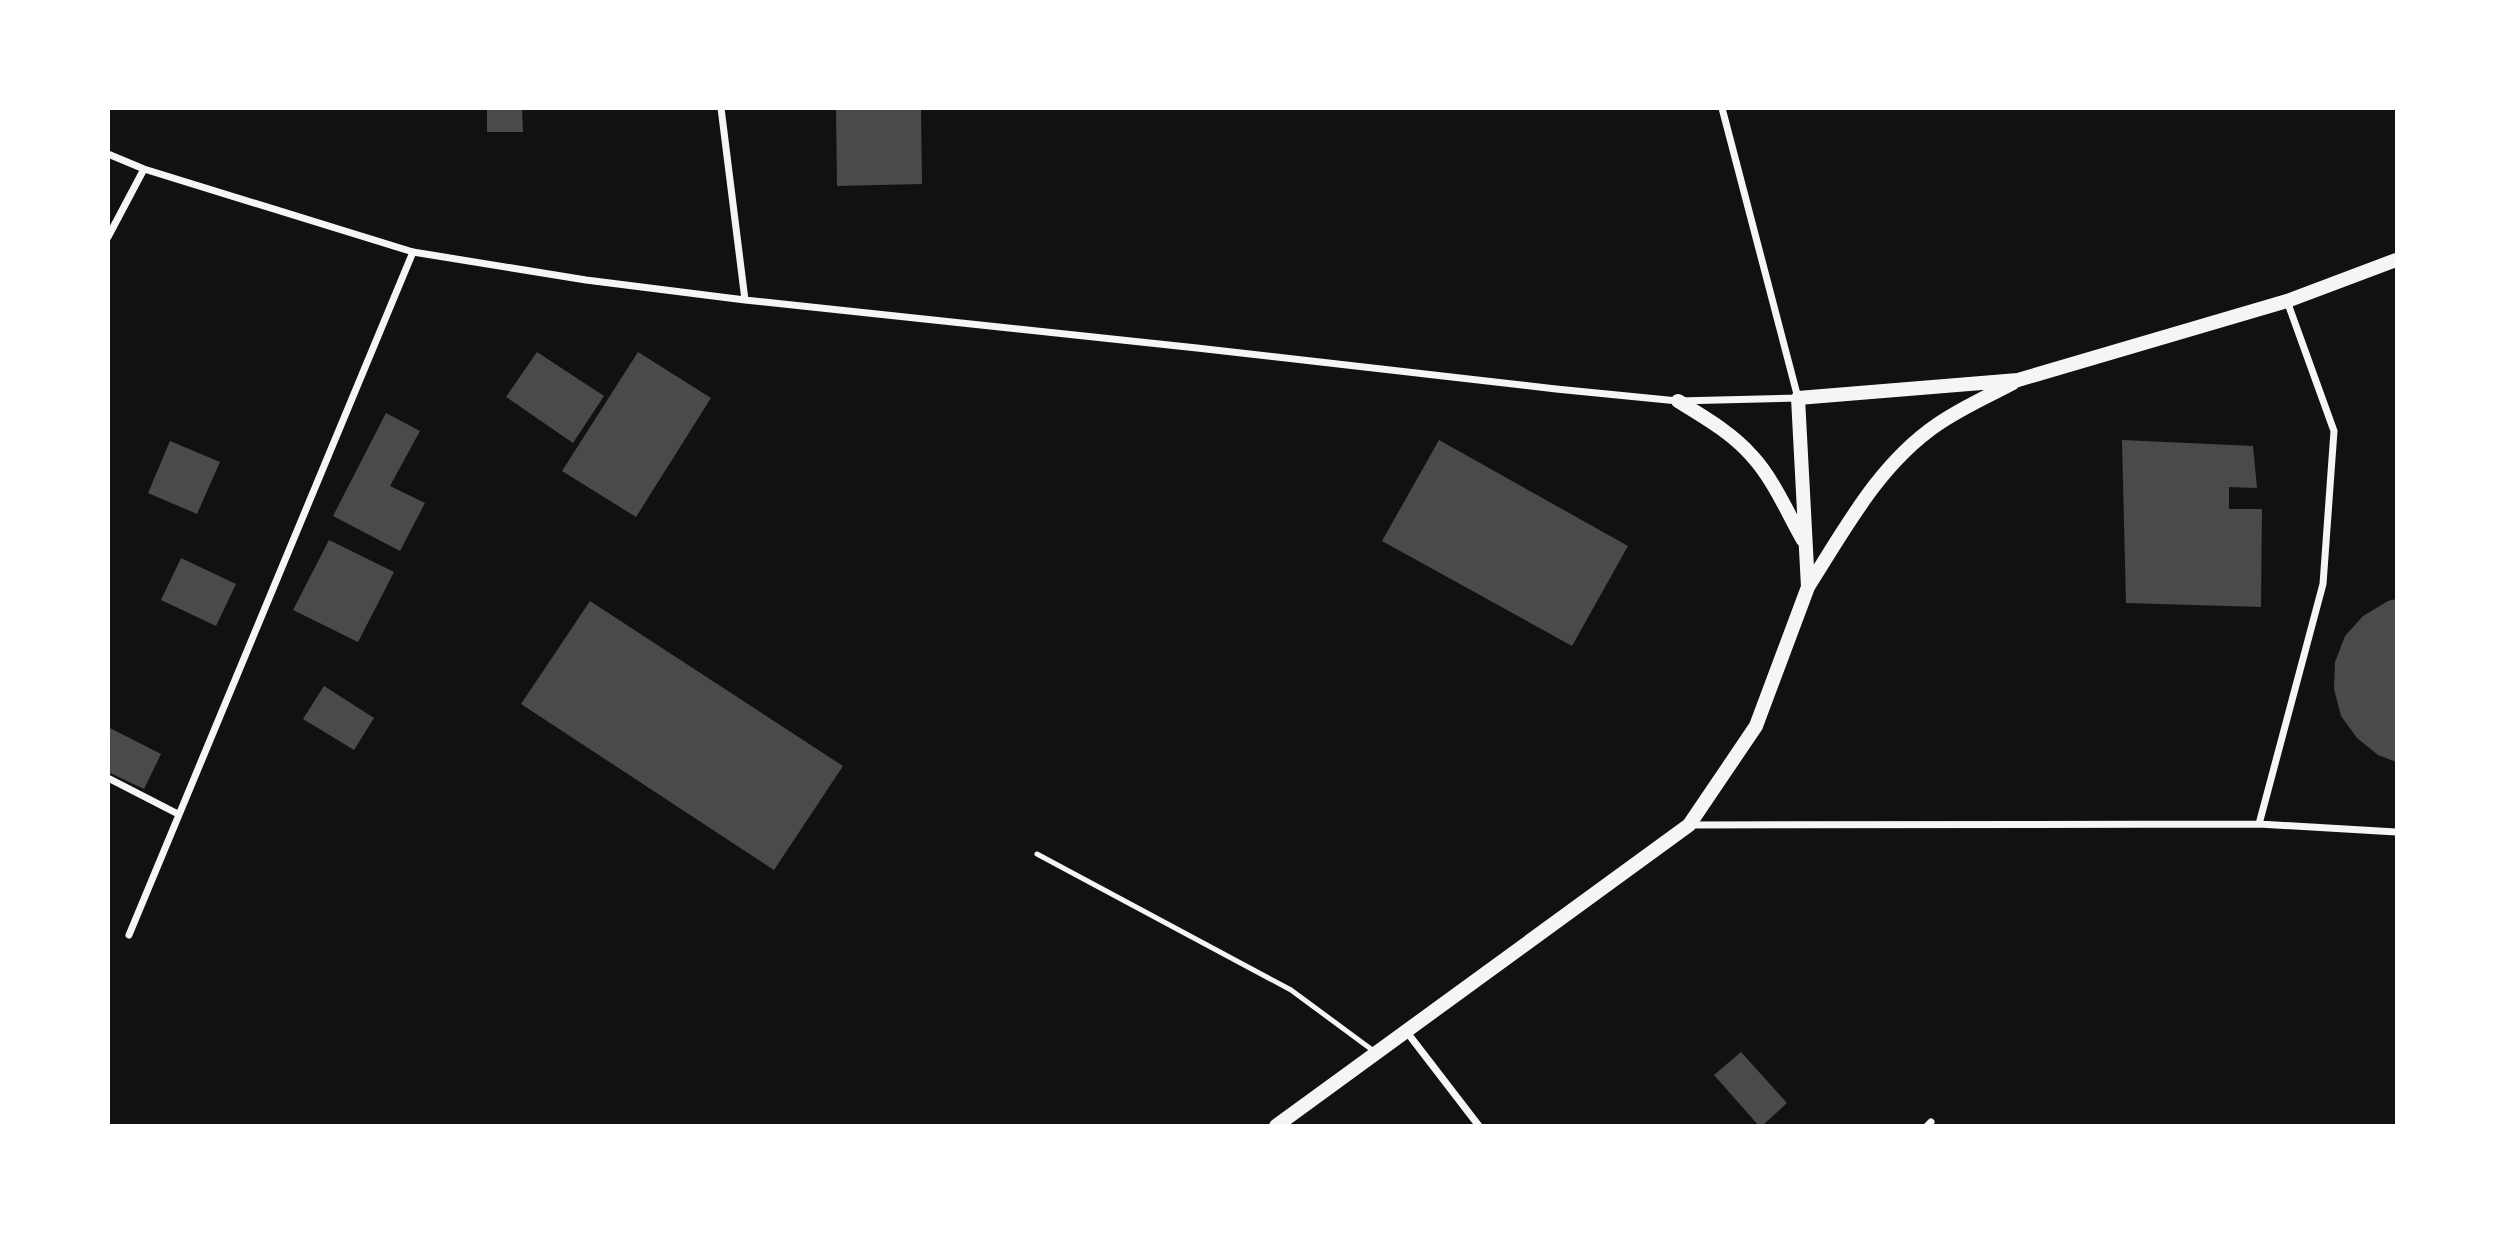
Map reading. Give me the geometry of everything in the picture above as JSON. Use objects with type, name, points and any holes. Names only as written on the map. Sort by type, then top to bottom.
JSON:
[{"type":"main road","points":[[1808,587],[1798,398],[2018,380],[2287,301],[2396,260]]},
{"type":"main road","points":[[1276,1125],[1689,825],[1756,726],[1808,587],[1860,505],[1904,452],[1939,423],[2018,380]]},
{"type":"main road","points":[[1678,401],[1738,441],[1754,457],[1805,545]]},
{"type":"street","points":[[721,108],[745,300]]},
{"type":"street","points":[[108,154],[144,169],[413,252],[586,280],[1556,390],[1678,401],[1798,398],[1722,108]]},
{"type":"street","points":[[108,237],[144,169]]},
{"type":"street","points":[[130,935],[413,252]]},
{"type":"street","points":[[2259,824],[2323,584],[2334,431],[2287,301]]},
{"type":"street","points":[[108,778],[178,814]]},
{"type":"street","points":[[1689,825],[2259,824],[2396,832]]},
{"type":"street","points":[[1406,1031],[1479,1125]]},
{"type":"lane","points":[[1037,853],[1291,990],[1376,1053]]},
{"type":"building","points":[[487,108],[522,108],[523,132],[487,132]]},
{"type":"building","points":[[836,108],[921,108],[922,184],[837,186]]},
{"type":"building","points":[[537,352],[604,396],[573,443],[506,397]]},
{"type":"building","points":[[638,352],[711,398],[636,517],[562,471]]},
{"type":"building","points":[[386,413],[420,431],[390,486],[425,503],[400,551],[333,516]]},
{"type":"building","points":[[1439,440],[1628,546],[1572,646],[1382,541]]},
{"type":"building","points":[[2122,440],[2253,446],[2257,488],[2229,487],[2229,509],[2262,509],[2261,607],[2126,603]]},
{"type":"building","points":[[170,441],[220,462],[197,514],[148,493]]},
{"type":"building","points":[[329,540],[394,572],[358,642],[293,610]]},
{"type":"building","points":[[181,558],[236,584],[216,626],[161,600]]},
{"type":"building","points":[[2396,599],[2396,762],[2378,755],[2357,738],[2341,716],[2334,689],[2335,662],[2345,636],[2363,616]]},
{"type":"building","points":[[590,601],[843,766],[774,870],[521,704]]},
{"type":"building","points":[[324,686],[374,718],[354,750],[303,719]]},
{"type":"building","points":[[108,727],[161,754],[144,789],[108,772]]},
{"type":"building","points":[[1741,1052],[1787,1103],[1762,1126],[1759,1126],[1714,1075]]}]
